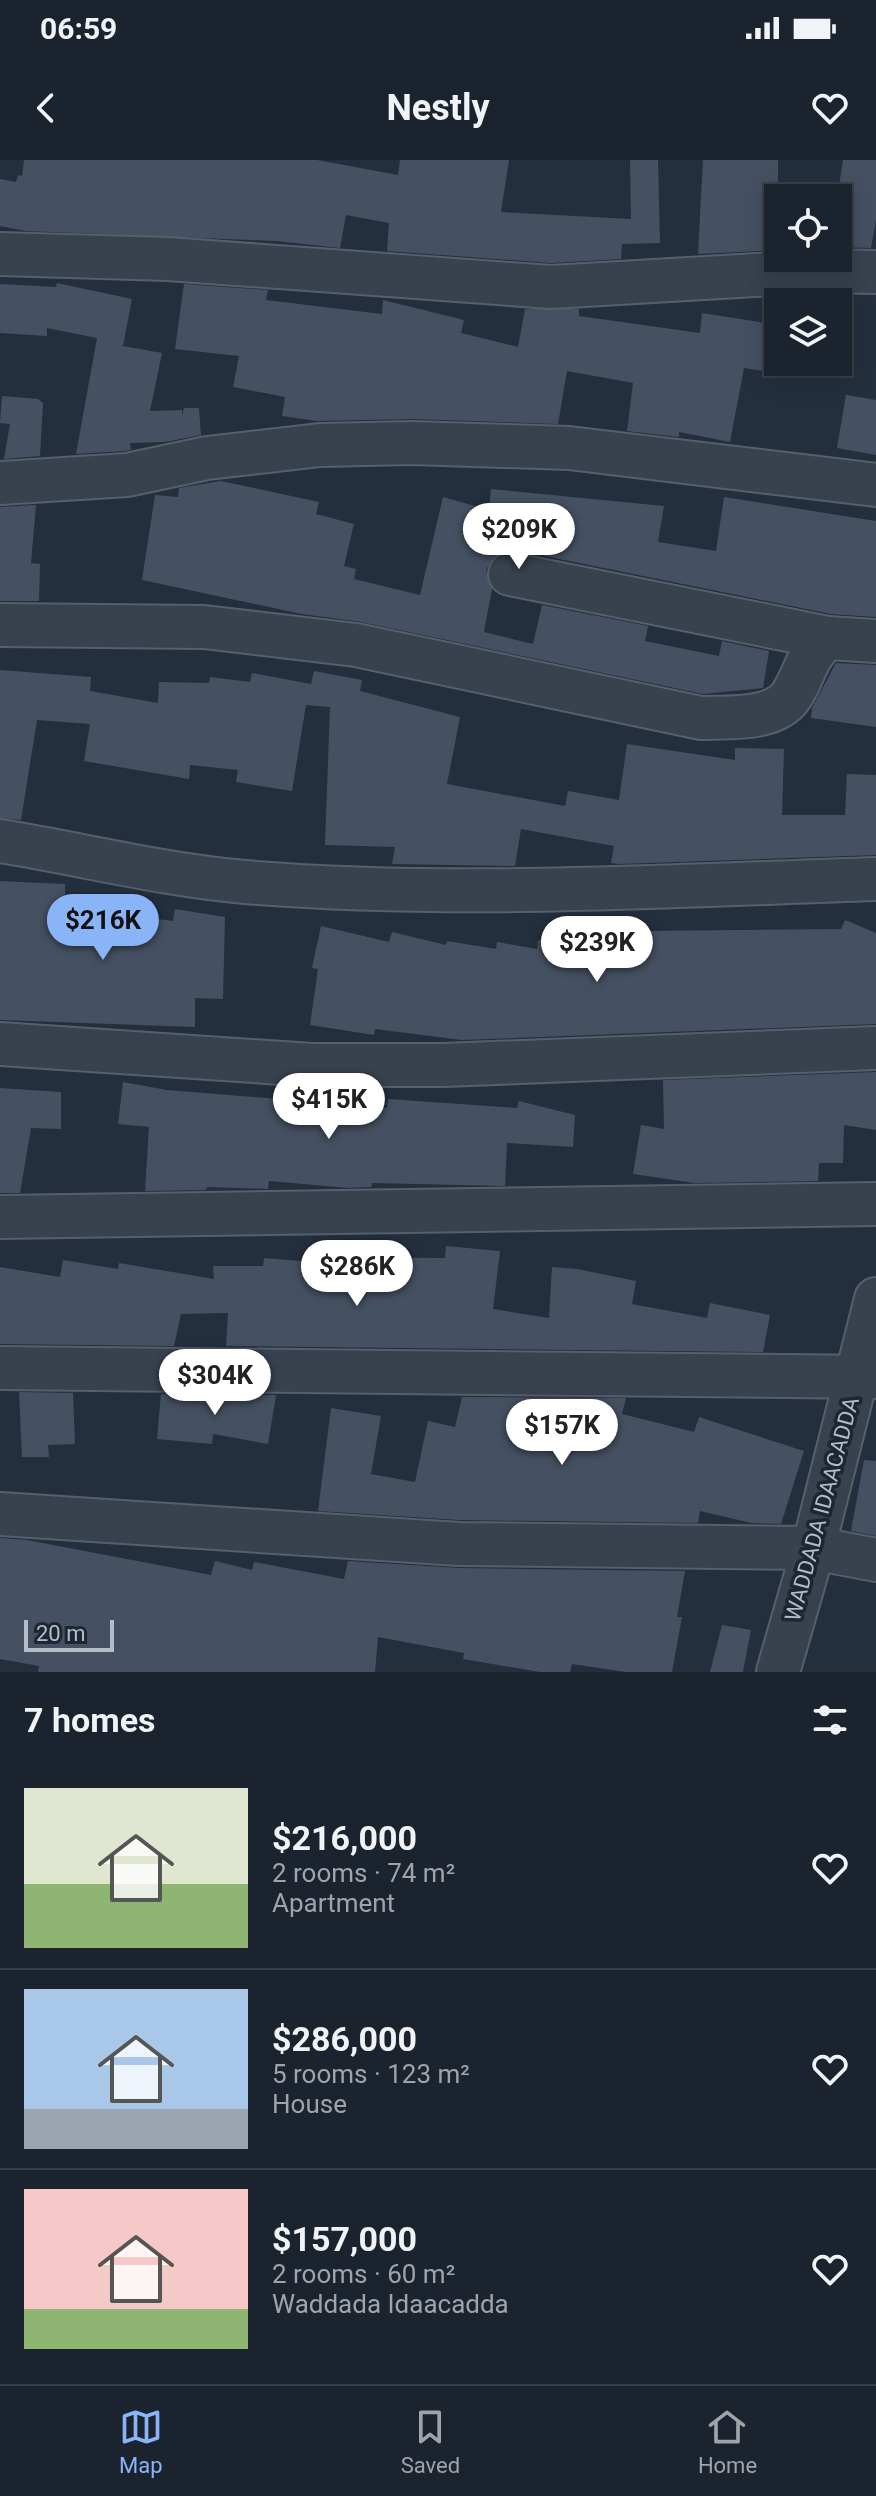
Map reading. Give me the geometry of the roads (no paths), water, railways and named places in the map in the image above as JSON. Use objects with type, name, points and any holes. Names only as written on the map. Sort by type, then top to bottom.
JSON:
[{"type":"street","points":[[0,254],[168,259],[551,287],[825,271],[876,272]]},
{"type":"street","points":[[0,483],[127,475],[207,458],[320,445],[412,443],[569,448],[876,485]]},
{"type":"street","points":[[510,574],[828,638],[876,641]]},
{"type":"street","points":[[0,625],[204,627],[356,645],[701,718],[754,715],[774,709],[790,698],[815,647],[828,638]]},
{"type":"street","points":[[0,841],[208,878],[327,885],[632,886],[876,879]]},
{"type":"street","points":[[0,1044],[356,1065],[443,1065],[876,1048]]},
{"type":"street","points":[[0,1217],[876,1204]]},
{"type":"street","name":"WADDADA IDAACADDA","points":[[778,1672],[866,1377],[876,1299]]},
{"type":"street","points":[[0,1368],[866,1377]]},
{"type":"street","points":[[0,1514],[459,1544],[813,1548],[876,1560]]}]
